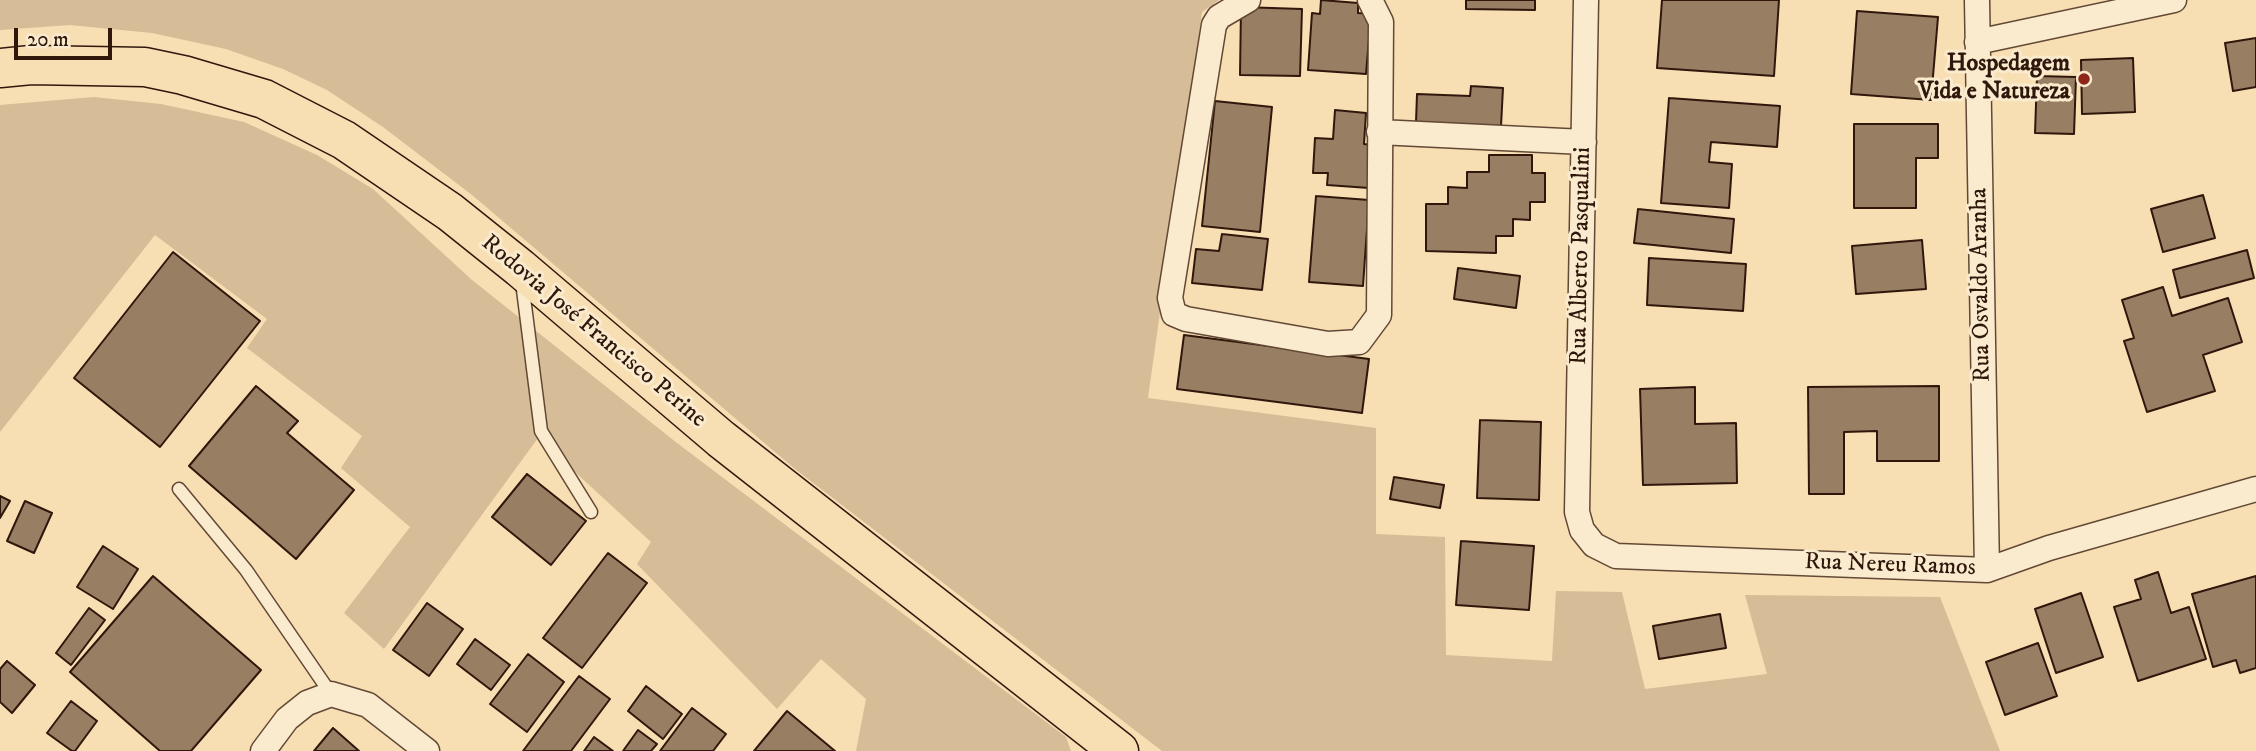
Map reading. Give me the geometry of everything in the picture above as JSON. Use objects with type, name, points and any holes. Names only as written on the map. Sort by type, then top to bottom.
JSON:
[{"type":"main road","name":"Rodovia José Francisco Perine","points":[[0,68],[31,65],[145,67],[184,75],[264,99],[384,166],[450,212],[520,268],[721,439],[1107,747]]},
{"type":"street","points":[[1248,0],[1219,17],[1214,25],[1170,299],[1174,314],[1186,319],[1328,344],[1359,342],[1379,315],[1381,22],[1370,0]]},
{"type":"street","name":"Rua Alberto Pasqualini","points":[[1577,512],[1586,0]]},
{"type":"street","name":"Rua Osvaldo Aranha","points":[[1977,0],[1987,570]]},
{"type":"street","points":[[1977,41],[2174,0]]},
{"type":"street","points":[[1379,132],[1584,142]]},
{"type":"street","name":"Rua Nereu Ramos","points":[[1577,512],[1582,530],[1594,545],[1616,556],[1987,570],[2049,548],[2256,489]]},
{"type":"street","points":[[263,751],[287,719],[307,703],[331,694],[368,705],[427,751]]},
{"type":"lane","points":[[520,268],[541,431],[591,512]]},
{"type":"lane","points":[[179,489],[246,570],[331,694]]},
{"type":"shaded area","points":[[0,0],[1219,0],[1202,12],[1148,398],[1376,428],[1376,534],[1445,537],[1446,655],[1552,661],[1556,591],[1622,592],[1645,689],[1767,674],[1745,595],[1940,597],[2000,751],[1162,751],[795,469],[472,195],[383,127],[327,90],[283,69],[226,49],[152,33],[70,25],[0,30]]},
{"type":"shaded area","points":[[94,97],[161,104],[244,122],[317,155],[373,189],[472,280],[677,443],[1066,737],[1071,751],[856,751],[866,699],[821,659],[777,709],[637,564],[651,542],[538,438],[384,649],[344,613],[410,527],[341,468],[362,436],[247,348],[267,319],[155,235],[0,432],[0,105]]},
{"type":"building","points":[[1321,0],[1358,3],[1358,13],[1371,14],[1366,74],[1308,70],[1312,13],[1320,14]]},
{"type":"building","points":[[1466,0],[1535,0],[1535,10],[1466,9]]},
{"type":"building","points":[[1662,0],[1779,0],[1774,76],[1657,68]]},
{"type":"building","points":[[1241,7],[1302,9],[1300,76],[1240,75]]},
{"type":"building","points":[[1857,11],[1938,17],[1931,100],[1851,94]]},
{"type":"building","points":[[2256,38],[2256,87],[2233,91],[2225,43]]},
{"type":"building","points":[[2133,58],[2135,112],[2082,114],[2081,60]]},
{"type":"building","points":[[2037,76],[2076,77],[2074,134],[2035,133]]},
{"type":"building","points":[[1471,86],[1503,88],[1501,126],[1416,122],[1417,94],[1470,96]]},
{"type":"building","points":[[1669,98],[1780,106],[1777,147],[1711,142],[1709,162],[1732,164],[1729,208],[1661,203]]},
{"type":"building","points":[[1215,101],[1272,107],[1260,232],[1202,226]]},
{"type":"building","points":[[1335,110],[1366,113],[1364,144],[1372,145],[1369,188],[1327,185],[1328,173],[1313,173],[1315,138],[1333,139]]},
{"type":"building","points":[[1854,124],[1938,124],[1938,158],[1916,158],[1916,208],[1854,208]]},
{"type":"building","points":[[1489,155],[1532,155],[1532,173],[1545,173],[1545,202],[1530,202],[1530,220],[1513,219],[1513,236],[1496,236],[1496,253],[1426,251],[1426,204],[1448,204],[1448,187],[1467,188],[1467,172],[1489,172]]},
{"type":"building","points":[[2203,195],[2215,238],[2163,252],[2151,209]]},
{"type":"building","points":[[1316,196],[1369,200],[1363,286],[1309,282]]},
{"type":"building","points":[[1638,209],[1734,219],[1731,253],[1634,243]]},
{"type":"building","points":[[1222,234],[1268,239],[1262,290],[1192,283],[1196,249],[1219,251]]},
{"type":"building","points":[[1922,240],[1926,289],[1856,294],[1852,246]]},
{"type":"building","points":[[2247,250],[2254,278],[2180,298],[2173,270]]},
{"type":"building","points":[[173,252],[260,321],[160,447],[74,378]]},
{"type":"building","points":[[1649,258],[1746,264],[1743,311],[1647,305]]},
{"type":"building","points":[[1458,268],[1520,276],[1516,308],[1454,299]]},
{"type":"building","points":[[2163,287],[2172,316],[2228,298],[2242,342],[2203,355],[2215,391],[2147,412],[2124,341],[2134,338],[2122,300]]},
{"type":"building","points":[[1184,335],[1369,359],[1362,413],[1177,389]]},
{"type":"building","points":[[256,386],[298,421],[287,433],[354,490],[296,559],[189,466]]},
{"type":"building","points":[[1939,386],[1939,461],[1877,461],[1877,431],[1844,432],[1844,494],[1809,494],[1808,387]]},
{"type":"building","points":[[1695,387],[1695,424],[1736,423],[1737,483],[1643,485],[1640,389]]},
{"type":"building","points":[[1480,420],[1541,422],[1539,500],[1477,498]]},
{"type":"building","points":[[527,474],[586,521],[551,565],[492,517]]},
{"type":"building","points":[[1394,477],[1444,485],[1440,508],[1390,499]]},
{"type":"building","points":[[0,496],[10,501],[0,518]]},
{"type":"building","points":[[25,501],[52,513],[34,553],[7,541]]},
{"type":"building","points":[[1461,541],[1534,546],[1529,610],[1456,605]]},
{"type":"building","points":[[103,546],[138,569],[113,609],[77,587]]},
{"type":"building","points":[[608,553],[647,583],[582,668],[543,638]]},
{"type":"building","points":[[2158,572],[2171,613],[2189,607],[2206,659],[2138,681],[2114,607],[2141,599],[2135,580]]},
{"type":"building","points":[[153,576],[261,670],[191,751],[160,751],[70,672]]},
{"type":"building","points":[[2256,576],[2256,668],[2240,673],[2236,660],[2213,667],[2192,594]]},
{"type":"building","points":[[2081,593],[2103,657],[2056,673],[2035,609]]},
{"type":"building","points":[[427,603],[463,629],[429,676],[393,650]]},
{"type":"building","points":[[89,608],[105,620],[71,665],[56,653]]},
{"type":"building","points":[[1720,614],[1726,648],[1659,659],[1653,626]]},
{"type":"building","points":[[475,639],[510,665],[491,690],[457,664]]},
{"type":"building","points":[[2038,643],[2057,696],[2005,715],[1986,662]]},
{"type":"building","points":[[528,654],[564,682],[527,732],[490,704]]},
{"type":"building","points":[[7,661],[35,685],[12,713],[0,702],[0,669]]},
{"type":"building","points":[[579,676],[610,699],[571,751],[523,751]]},
{"type":"building","points":[[646,686],[682,714],[663,739],[628,711]]},
{"type":"building","points":[[71,701],[97,721],[75,751],[47,733]]},
{"type":"building","points":[[692,708],[726,734],[713,751],[660,751]]},
{"type":"building","points":[[787,711],[835,751],[754,751]]},
{"type":"building","points":[[333,728],[359,751],[314,751]]},
{"type":"building","points":[[638,730],[657,744],[651,751],[623,751]]},
{"type":"building","points":[[594,737],[613,751],[584,751]]},
{"type":"place","name":"Hospedagem Vida e Natureza","points":[[2084,79]]}]
